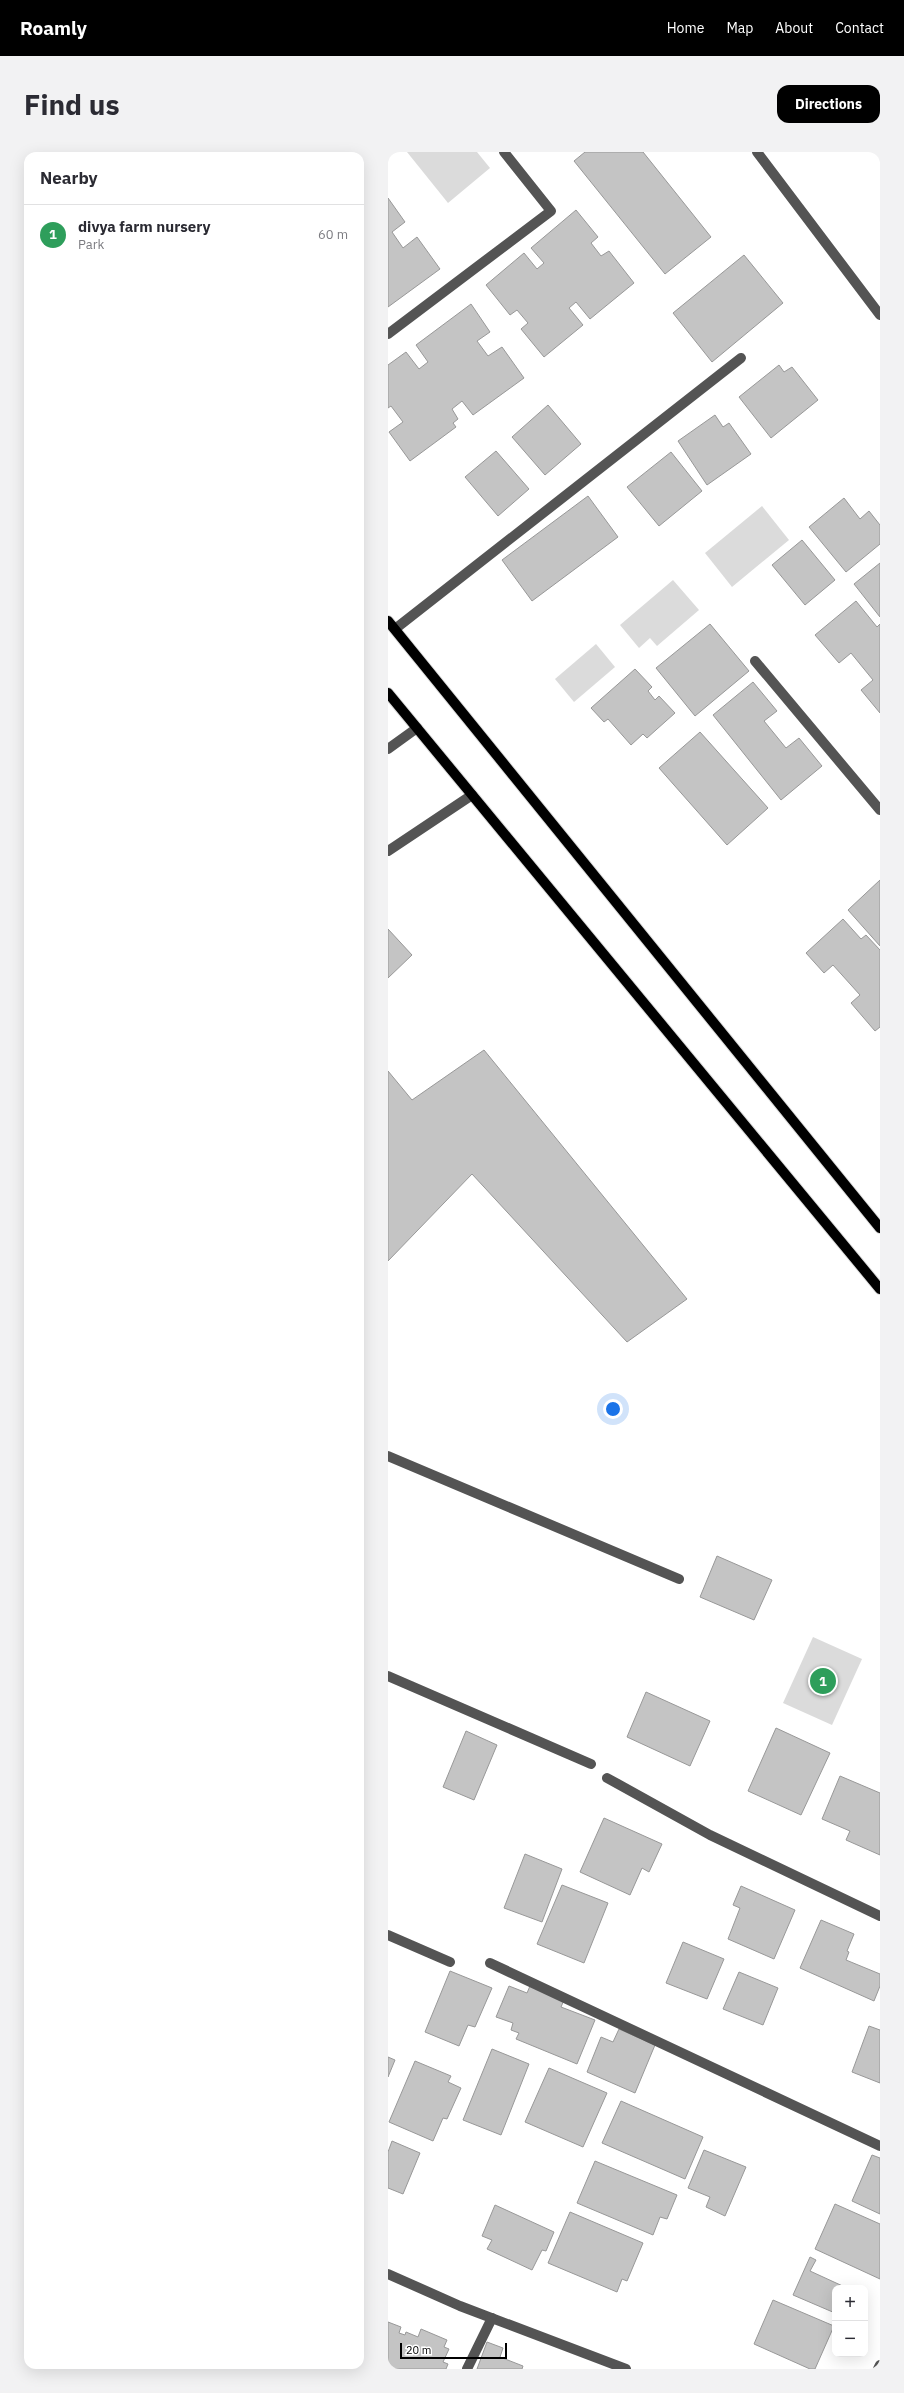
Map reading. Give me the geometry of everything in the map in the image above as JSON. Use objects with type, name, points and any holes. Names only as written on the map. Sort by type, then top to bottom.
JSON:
[{"type":"main road","points":[[391,625],[880,1228]]},
{"type":"main road","points":[[388,694],[880,1289]]},
{"type":"street","points":[[388,334],[551,211],[504,152]]},
{"type":"street","points":[[757,152],[880,315]]},
{"type":"street","points":[[391,625],[741,358]]},
{"type":"street","points":[[755,661],[880,810]]},
{"type":"street","points":[[388,749],[417,728]]},
{"type":"street","points":[[388,851],[472,795]]},
{"type":"street","points":[[388,1456],[680,1579]]},
{"type":"street","points":[[388,1676],[591,1764]]},
{"type":"street","points":[[607,1778],[710,1835],[880,1916]]},
{"type":"street","points":[[388,1935],[450,1962]]},
{"type":"street","points":[[490,1963],[880,2146]]},
{"type":"street","points":[[388,2274],[492,2318],[626,2369]]},
{"type":"street","points":[[467,2369],[492,2318]]},
{"type":"street","points":[[878,2369],[880,2365]]},
{"type":"shaded area","points":[[407,152],[477,152],[490,168],[448,203]]},
{"type":"shaded area","points":[[762,506],[789,540],[732,587],[705,553]]},
{"type":"shaded area","points":[[673,580],[699,610],[657,646],[650,638],[639,648],[620,625]]},
{"type":"shaded area","points":[[596,644],[615,667],[574,702],[555,679]]},
{"type":"shaded area","points":[[813,1637],[862,1659],[832,1725],[783,1703]]},
{"type":"building","points":[[585,152],[643,152],[711,237],[665,274],[574,161]]},
{"type":"building","points":[[388,198],[405,222],[392,232],[403,248],[417,237],[440,269],[388,307]]},
{"type":"building","points":[[576,210],[598,237],[591,243],[601,256],[609,251],[634,283],[590,319],[576,302],[569,308],[583,325],[544,357],[521,329],[528,323],[517,310],[510,315],[486,285],[524,253],[537,269],[544,263],[531,248]]},
{"type":"building","points":[[744,255],[783,303],[712,362],[673,313]]},
{"type":"building","points":[[471,304],[490,332],[477,341],[488,356],[502,347],[524,378],[473,415],[462,401],[452,409],[458,419],[453,423],[456,427],[410,461],[389,432],[403,422],[391,406],[388,408],[388,365],[406,352],[419,369],[428,362],[416,345]]},
{"type":"building","points":[[779,365],[784,372],[792,367],[818,400],[771,438],[739,397]]},
{"type":"building","points":[[548,405],[581,444],[545,475],[512,437]]},
{"type":"building","points":[[715,415],[723,427],[729,423],[751,454],[707,485],[678,441]]},
{"type":"building","points":[[496,451],[529,489],[498,516],[465,477]]},
{"type":"building","points":[[671,452],[702,491],[659,526],[627,487]]},
{"type":"building","points":[[588,496],[618,537],[532,601],[502,560]]},
{"type":"building","points":[[844,498],[860,519],[869,511],[880,525],[880,544],[846,572],[809,527]]},
{"type":"building","points":[[802,540],[835,580],[805,605],[772,565]]},
{"type":"building","points":[[880,563],[880,617],[854,584]]},
{"type":"building","points":[[856,601],[877,627],[880,624],[880,713],[861,690],[873,680],[851,653],[839,663],[815,635]]},
{"type":"building","points":[[710,624],[749,671],[695,716],[656,668]]},
{"type":"building","points":[[635,669],[652,687],[648,691],[655,700],[659,696],[675,713],[647,738],[643,734],[631,745],[608,719],[604,722],[591,708]]},
{"type":"building","points":[[753,682],[777,711],[764,721],[786,748],[799,738],[822,766],[781,800],[713,715]]},
{"type":"building","points":[[700,732],[768,808],[727,845],[659,768]]},
{"type":"building","points":[[880,880],[880,946],[848,910]]},
{"type":"building","points":[[843,919],[861,939],[866,935],[880,950],[880,1027],[875,1031],[851,1003],[860,995],[833,965],[824,973],[806,953]]},
{"type":"building","points":[[388,929],[412,955],[388,978]]},
{"type":"building","points":[[484,1050],[687,1299],[627,1342],[472,1174],[388,1261],[388,1071],[412,1100]]},
{"type":"building","points":[[717,1556],[772,1580],[754,1620],[700,1597]]},
{"type":"building","points":[[646,1692],[710,1721],[690,1766],[627,1737]]},
{"type":"building","points":[[776,1728],[830,1753],[801,1815],[748,1791]]},
{"type":"building","points":[[466,1731],[497,1745],[474,1800],[443,1787]]},
{"type":"building","points":[[840,1776],[880,1793],[880,1855],[846,1840],[850,1831],[822,1819]]},
{"type":"building","points":[[604,1818],[662,1844],[649,1872],[642,1868],[630,1895],[580,1872]]},
{"type":"building","points":[[525,1854],[562,1869],[542,1922],[504,1908]]},
{"type":"building","points":[[562,1885],[608,1903],[584,1963],[537,1944]]},
{"type":"building","points":[[741,1886],[795,1910],[774,1959],[728,1939],[740,1908],[733,1905]]},
{"type":"building","points":[[821,1920],[854,1934],[847,1951],[849,1952],[846,1960],[880,1974],[880,1986],[874,2001],[800,1968]]},
{"type":"building","points":[[683,1942],[724,1959],[707,1999],[666,1983]]},
{"type":"building","points":[[450,1971],[492,1988],[475,2027],[468,2025],[459,2046],[425,2032]]},
{"type":"building","points":[[739,1972],[778,1988],[763,2025],[723,2009]]},
{"type":"building","points":[[509,1986],[527,1993],[530,1986],[564,2000],[561,2007],[595,2020],[577,2064],[516,2039],[519,2033],[511,2030],[513,2023],[496,2017]]},
{"type":"building","points":[[869,2026],[880,2030],[880,2083],[852,2072]]},
{"type":"building","points":[[619,2029],[655,2045],[635,2093],[587,2072],[601,2037],[613,2042]]},
{"type":"building","points":[[492,2049],[529,2064],[501,2135],[463,2120]]},
{"type":"building","points":[[388,2057],[395,2060],[388,2077]]},
{"type":"building","points":[[415,2061],[451,2076],[448,2082],[461,2088],[447,2119],[443,2118],[433,2141],[389,2122]]},
{"type":"building","points":[[549,2068],[607,2093],[583,2147],[525,2122]]},
{"type":"building","points":[[621,2101],[703,2137],[685,2179],[602,2143]]},
{"type":"building","points":[[392,2141],[420,2153],[403,2194],[388,2188],[388,2152]]},
{"type":"building","points":[[704,2150],[746,2167],[725,2216],[706,2207],[710,2197],[688,2188]]},
{"type":"building","points":[[872,2155],[880,2158],[880,2214],[852,2201]]},
{"type":"building","points":[[595,2161],[677,2195],[667,2219],[660,2217],[653,2235],[577,2203]]},
{"type":"building","points":[[835,2204],[880,2224],[880,2279],[815,2249]]},
{"type":"building","points":[[495,2205],[554,2232],[546,2251],[542,2250],[532,2270],[487,2249],[492,2240],[482,2236]]},
{"type":"building","points":[[570,2212],[643,2243],[627,2281],[622,2279],[617,2292],[548,2263]]},
{"type":"building","points":[[810,2257],[816,2260],[810,2271],[840,2285],[832,2285],[832,2312],[793,2295]]},
{"type":"building","points":[[773,2300],[832,2325],[832,2331],[815,2369],[810,2369],[754,2344]]},
{"type":"building","points":[[388,2322],[401,2327],[399,2333],[405,2335],[406,2332],[418,2337],[421,2329],[447,2340],[444,2347],[449,2349],[443,2362],[448,2364],[446,2369],[388,2369]]},
{"type":"building","points":[[487,2342],[503,2348],[500,2357],[523,2366],[522,2369],[477,2369]]},
{"type":"place","name":"divya farm nursery","points":[[823,1681]]}]
